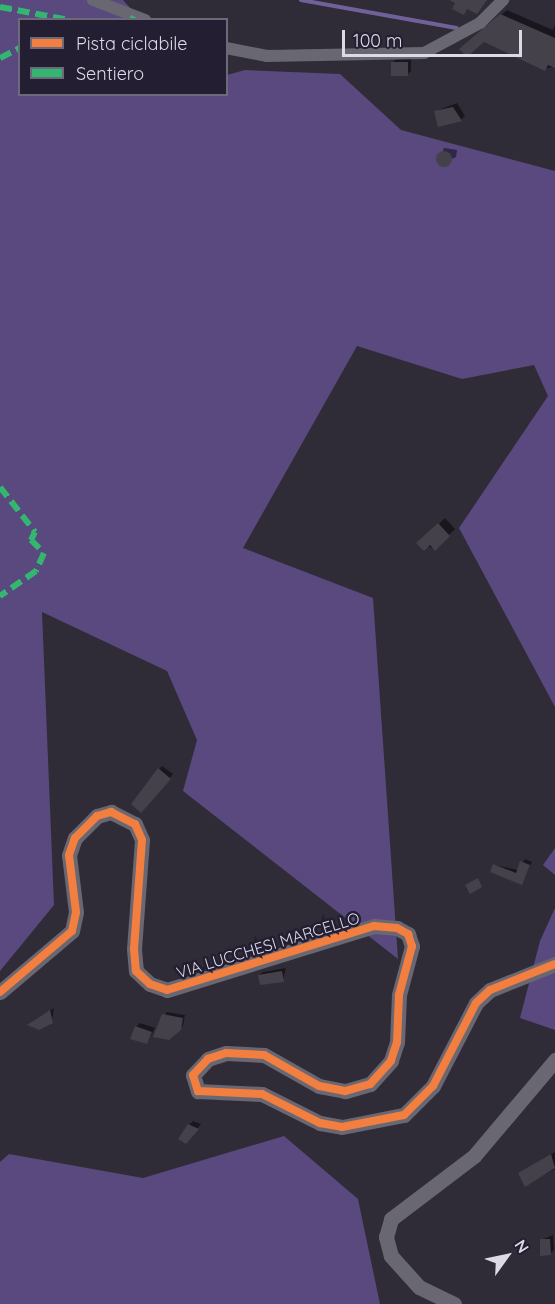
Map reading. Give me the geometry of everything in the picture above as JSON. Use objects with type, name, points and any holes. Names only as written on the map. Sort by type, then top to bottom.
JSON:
[{"type":"street","points":[[93,0],[140,18]]},
{"type":"street","points":[[228,48],[267,56],[424,53],[480,22],[503,0]]},
{"type":"street","name":"VIA LUCCHESI MARCELLO","points":[[0,992],[72,931],[76,912],[69,855],[75,838],[97,816],[111,812],[135,824],[142,840],[134,949],[136,971],[150,984],[167,990],[374,926],[402,931],[412,946],[399,995],[397,1042],[391,1061],[370,1084],[345,1091],[319,1086],[264,1055],[226,1053],[208,1059],[193,1075],[198,1091],[262,1094],[320,1123],[342,1127],[404,1115],[433,1086],[476,1003],[490,990],[555,964]]},
{"type":"street","points":[[454,1304],[419,1287],[391,1256],[386,1237],[391,1219],[474,1156],[555,1060]]},
{"type":"shaded area","points":[[0,0],[123,0],[139,18],[18,18],[18,96],[228,96],[228,75],[245,70],[340,74],[401,130],[555,171],[555,707],[459,528],[548,396],[534,365],[462,379],[357,346],[243,548],[373,598],[398,959],[183,791],[197,740],[167,671],[42,612],[54,905],[0,971]]},
{"type":"shaded area","points":[[555,848],[555,875],[543,865]]},
{"type":"shaded area","points":[[555,908],[555,1030],[520,1018],[540,941]]},
{"type":"shaded area","points":[[284,1136],[358,1199],[380,1304],[0,1304],[0,1162],[9,1154],[143,1178]]},
{"type":"building","points":[[449,0],[487,0],[477,14],[467,9],[464,15],[452,9],[455,3]]},
{"type":"building","points":[[500,14],[555,38],[555,68],[548,65],[545,71],[484,42],[467,57],[459,49]]},
{"type":"building","points":[[391,62],[408,62],[408,76],[391,76]]},
{"type":"building","points":[[453,107],[462,121],[438,127],[434,111]]},
{"type":"building","points":[[441,151],[447,151],[452,159],[450,165],[441,167],[436,162],[436,156]]},
{"type":"building","points":[[438,523],[450,536],[435,551],[430,545],[424,551],[416,543]]},
{"type":"building","points":[[158,768],[171,779],[141,813],[131,804]]},
{"type":"building","points":[[520,861],[530,865],[522,885],[490,872],[493,864],[516,873]]},
{"type":"building","points":[[478,878],[482,887],[470,894],[465,885]]},
{"type":"building","points":[[282,971],[284,982],[260,985],[258,975]]},
{"type":"building","points":[[50,1010],[53,1023],[39,1030],[27,1025]]},
{"type":"building","points":[[162,1014],[183,1018],[181,1030],[169,1040],[153,1037]]},
{"type":"building","points":[[135,1026],[152,1032],[147,1044],[130,1039]]},
{"type":"building","points":[[188,1124],[199,1129],[186,1144],[178,1139]]},
{"type":"building","points":[[551,1154],[555,1168],[525,1187],[518,1173]]},
{"type":"building","points":[[540,1239],[550,1239],[551,1255],[540,1256]]},
{"type":"waterway","points":[[301,0],[456,28]]},
{"type":"marked path","points":[[0,7],[58,18]]},
{"type":"marked path","points":[[0,58],[18,49]]},
{"type":"marked path","points":[[0,487],[35,532],[31,540],[44,553],[36,571],[0,596]]},
{"type":"cycle path","points":[[0,992],[72,931],[76,912],[69,855],[75,838],[97,816],[111,812],[135,824],[142,840],[134,949],[136,971],[150,984],[167,990],[374,926],[397,928],[408,934],[412,946],[399,995],[397,1042],[391,1061],[370,1084],[345,1091],[319,1086],[264,1055],[226,1053],[208,1059],[193,1075],[198,1091],[262,1094],[320,1123],[342,1127],[404,1115],[433,1086],[476,1003],[490,990],[555,964]]}]
